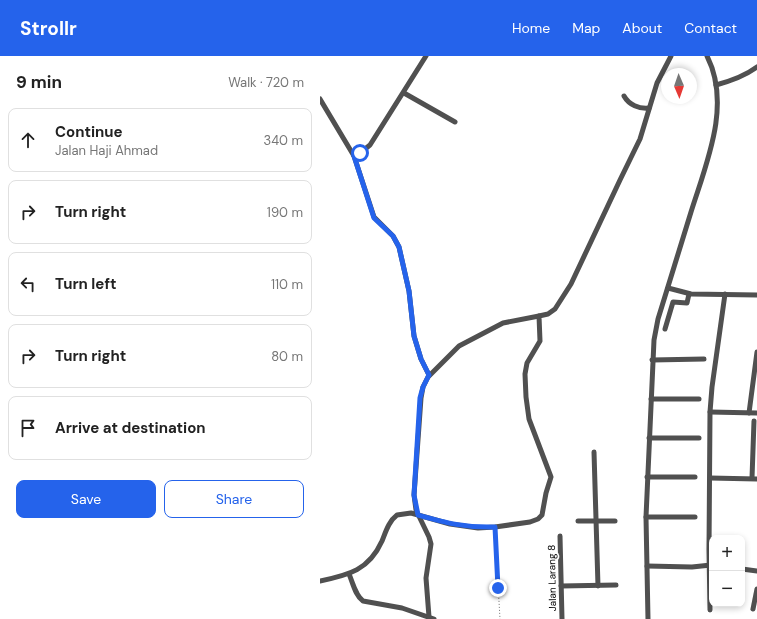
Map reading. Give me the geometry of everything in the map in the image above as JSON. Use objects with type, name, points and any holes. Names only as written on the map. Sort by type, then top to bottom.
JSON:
[{"type":"street","points":[[354,156],[370,145],[426,56]]},
{"type":"street","points":[[349,574],[356,594],[363,602],[402,608],[431,618],[426,578],[431,544],[418,515],[414,495],[420,398],[423,387],[429,375],[464,342],[503,323],[548,314],[555,309],[571,284],[640,140],[657,83],[671,56]]},
{"type":"street","points":[[648,619],[646,517],[652,360],[655,331],[709,155],[716,120],[716,85],[713,69],[707,56]]},
{"type":"street","points":[[716,85],[739,78],[748,74],[757,67]]},
{"type":"street","points":[[404,93],[455,122]]},
{"type":"street","points":[[624,96],[625,99],[636,107],[649,108]]},
{"type":"street","points":[[320,99],[354,156],[374,218],[393,236],[399,247],[409,291],[414,336],[421,359],[429,375]]},
{"type":"street","points":[[668,288],[689,294],[757,295]]},
{"type":"street","points":[[665,329],[673,302],[687,304],[689,294]]},
{"type":"street","points":[[710,535],[710,412],[725,294]]},
{"type":"street","points":[[320,580],[349,574],[359,569],[373,557],[393,518],[397,514],[405,513],[418,515],[466,527],[495,527],[530,522],[538,519],[542,515],[551,477],[528,419],[525,374],[527,363],[540,341],[539,316]]},
{"type":"street","points":[[749,413],[756,374],[757,352]]},
{"type":"street","points":[[652,360],[704,359]]},
{"type":"street","points":[[651,399],[699,399]]},
{"type":"street","points":[[710,412],[757,414]]},
{"type":"street","points":[[710,478],[755,478],[754,420]]},
{"type":"street","points":[[650,438],[699,438]]},
{"type":"street","points":[[594,452],[598,586]]},
{"type":"street","points":[[647,477],[695,478]]},
{"type":"street","points":[[646,517],[695,517]]},
{"type":"street","points":[[578,521],[616,521]]},
{"type":"street","name":"Jalan Larang 8","points":[[560,536],[562,619]]},
{"type":"street","points":[[647,566],[692,567],[709,565]]},
{"type":"street","points":[[745,569],[757,571]]},
{"type":"street","points":[[710,571],[710,610]]},
{"type":"street","points":[[561,586],[616,585]]},
{"type":"street","points":[[753,609],[757,589]]},
{"type":"path","points":[[495,527],[500,619]]},
{"type":"route","points":[[360,153],[354,156],[369,206],[374,218],[393,236],[399,247],[409,291],[412,329],[421,359],[429,375],[421,392],[420,398],[414,495],[416,510],[418,515],[450,524],[478,528],[495,527],[498,588]]}]
